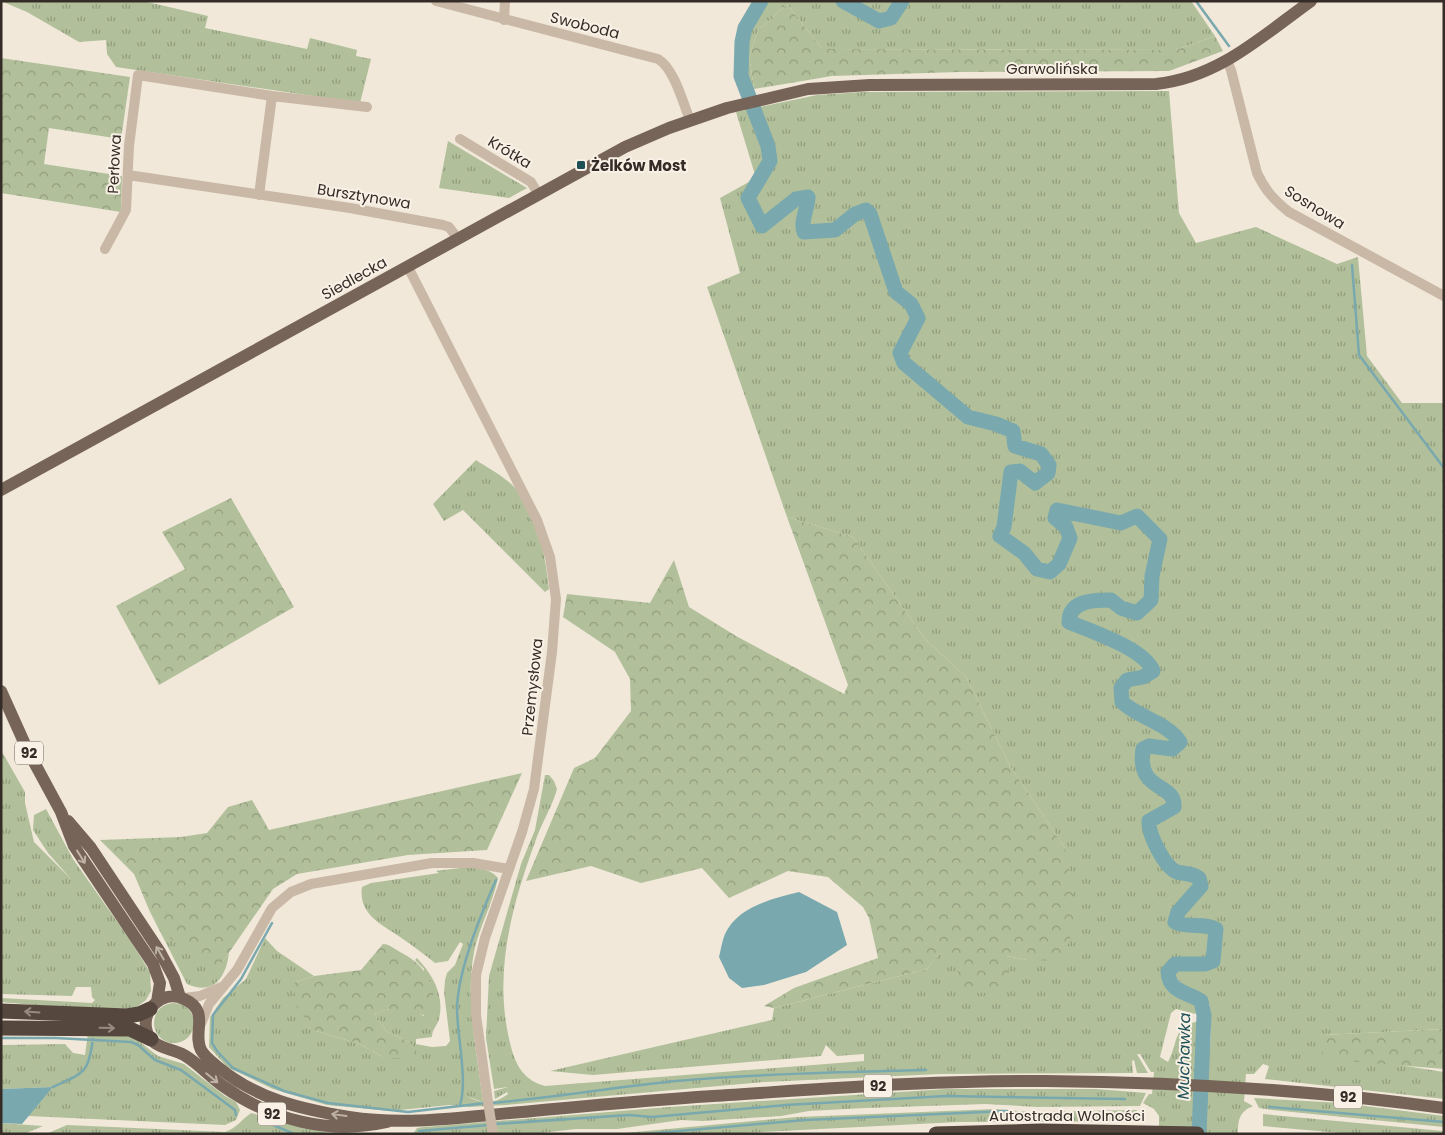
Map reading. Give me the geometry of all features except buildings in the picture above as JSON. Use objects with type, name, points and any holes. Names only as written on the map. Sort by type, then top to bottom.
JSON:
[{"type":"highway","points":[[1,1011],[127,1016],[139,1014],[154,1005]]},
{"type":"highway","points":[[1,1028],[130,1029],[151,1039]]},
{"type":"highway","name":"Autostrada Wolności","points":[[936,1134],[1148,1132],[1197,1134]]},
{"type":"main road","name":"Garwolińska","points":[[727,108],[808,89],[870,84],[1156,84],[1191,78],[1210,71],[1227,61],[1311,1]]},
{"type":"main road","name":"Siedlecka","points":[[1,490],[625,147],[690,120],[727,108]]},
{"type":"main road","name":"92","points":[[1,691],[28,751],[60,812],[74,846],[153,964],[160,983],[146,1024],[151,1039],[160,1047],[186,1056],[219,1083],[269,1113],[309,1125],[347,1129],[388,1122],[686,1098],[861,1087],[1045,1081],[1252,1088],[1444,1108]]},
{"type":"main road","name":"92","points":[[60,812],[90,848],[134,912],[174,978],[182,998],[196,1009],[200,1029],[199,1044],[204,1055],[232,1078],[264,1096],[314,1112],[388,1122]]},
{"type":"main road","points":[[154,1005],[166,997],[182,998]]},
{"type":"main road","points":[[172,1051],[185,1048],[200,1029]]},
{"type":"street","name":"Swoboda","points":[[436,1],[661,61],[670,71],[690,120]]},
{"type":"street","points":[[504,1],[504,20]]},
{"type":"street","name":"Sosnowa","points":[[1227,61],[1231,70],[1257,173],[1263,187],[1274,201],[1289,212],[1444,296]]},
{"type":"street","name":"Perłowa","points":[[105,249],[126,210],[130,138],[138,75],[272,96]]},
{"type":"street","points":[[259,195],[272,96],[366,107]]},
{"type":"street","name":"Krótka","points":[[460,139],[531,182],[539,195]]},
{"type":"street","name":"Bursztynowa","points":[[128,175],[443,225],[449,227],[458,239]]},
{"type":"street","name":"Przemysłowa","points":[[408,267],[537,520],[552,572],[556,599],[539,760],[527,815],[485,938],[476,975],[476,1015],[493,1134]]},
{"type":"street","points":[[200,1029],[210,1004],[237,970],[272,908],[285,896],[301,887],[432,863],[473,863],[509,870]]},
{"type":"street","points":[[182,998],[200,996],[222,987]]},
{"type":"green space","points":[[1,1],[143,1],[208,16],[205,28],[307,49],[310,38],[357,50],[356,56],[371,59],[360,103],[116,67],[107,54],[106,40],[79,42],[27,12]]},
{"type":"green space","points":[[765,1],[1191,1],[1215,36],[1176,50],[822,49],[787,4],[758,31],[749,55],[754,89],[751,92],[746,55],[747,45],[753,24]]},
{"type":"green space","points":[[787,4],[822,49],[1176,50],[1215,36],[1223,51],[1169,71],[959,72],[832,76],[754,89],[749,55],[758,31]]},
{"type":"green space","points":[[1,58],[130,77],[121,139],[49,128],[44,164],[122,176],[121,212],[1,193]]},
{"type":"green space","points":[[1169,91],[1179,213],[1196,243],[1256,227],[1337,264],[1358,257],[1367,356],[1402,403],[1444,403],[1444,1029],[1323,1035],[1334,1055],[1444,1072],[1444,1099],[1265,1079],[1269,1066],[1263,1064],[1254,1074],[1246,1074],[1244,1101],[1253,1106],[1248,1108],[1240,1117],[1238,1134],[1204,1134],[1211,1033],[1210,1005],[1204,997],[1186,988],[1172,973],[1175,969],[1211,965],[1218,954],[1221,940],[1218,928],[1206,921],[1179,920],[1206,882],[1180,903],[1173,922],[1178,928],[1211,931],[1213,947],[1210,954],[1206,961],[1174,961],[1165,968],[1163,976],[1165,986],[1194,1003],[1197,1011],[1195,1014],[1176,1009],[1171,1013],[1160,1057],[1168,1062],[1180,1031],[1184,1027],[1199,1021],[1193,1134],[1159,1134],[1159,1116],[1154,1109],[1143,1103],[1149,1094],[1152,1094],[1154,1072],[1151,1072],[1140,1054],[1137,1054],[1148,1073],[1137,1073],[1134,1060],[1132,1061],[1133,1073],[940,1074],[765,1082],[506,1105],[469,1107],[450,1105],[390,1111],[327,1105],[273,1089],[227,1067],[209,1047],[210,1017],[223,998],[246,979],[265,938],[277,951],[314,976],[293,983],[316,1031],[360,1044],[383,1057],[410,1042],[387,1032],[374,1014],[399,1009],[424,1016],[424,969],[415,960],[417,958],[428,971],[436,986],[439,993],[440,1010],[439,1019],[432,1037],[416,1039],[416,1044],[432,1047],[446,1046],[450,1041],[444,992],[445,980],[447,973],[455,965],[463,944],[460,942],[448,961],[435,963],[372,917],[364,904],[362,887],[371,883],[439,873],[436,871],[461,868],[486,870],[498,878],[476,943],[471,989],[473,1027],[483,1102],[492,1102],[508,1094],[507,1092],[495,1099],[494,1091],[508,1087],[494,1089],[486,1038],[489,976],[521,864],[535,830],[545,775],[549,775],[557,789],[538,834],[514,908],[505,958],[503,983],[504,1008],[512,1051],[523,1073],[536,1083],[545,1086],[864,1061],[864,1054],[837,1056],[826,1045],[821,1056],[593,1075],[550,1071],[772,1020],[774,1008],[927,969],[947,944],[1027,960],[1065,848],[1010,766],[966,677],[925,639],[853,537],[787,517],[707,287],[740,273],[720,198],[756,178],[736,112],[817,95],[863,92]]},
{"type":"green space","points":[[448,141],[527,188],[509,198],[439,188]]},
{"type":"green space","points":[[476,460],[513,485],[531,512],[540,537],[545,563],[549,589],[545,592],[463,510],[444,521],[433,504]]},
{"type":"green space","points":[[231,498],[294,607],[159,685],[116,606],[185,569],[162,532]]},
{"type":"green space","points":[[787,517],[853,537],[925,639],[966,677],[1010,766],[1065,848],[1077,919],[1062,961],[1027,960],[1007,956],[1011,992],[966,993],[947,945],[927,969],[774,1008],[764,1006],[794,988],[878,958],[869,918],[863,907],[828,877],[788,871],[729,898],[702,868],[641,883],[591,866],[526,881],[574,768],[595,758],[631,711],[630,679],[615,652],[563,617],[567,594],[650,603],[674,560],[689,607],[736,636],[844,694],[848,685]]},
{"type":"green space","points":[[1,750],[25,792],[25,803],[34,842],[71,879],[48,853],[33,830],[34,815],[46,809],[73,859],[150,972],[151,991],[146,1000],[134,1009],[55,1007],[1,1002],[1,998],[92,1003],[95,1000],[92,997],[91,987],[76,987],[72,996],[1,994]]},
{"type":"green space","points":[[522,773],[487,850],[408,855],[297,874],[273,889],[215,973],[171,939],[150,912],[134,874],[100,840],[181,837],[207,833],[228,807],[252,800],[269,830]]},
{"type":"green space","points":[[150,912],[172,939],[215,972],[229,953],[222,977],[211,986],[205,988],[187,984]]},
{"type":"green space","points":[[383,944],[410,957],[423,970],[431,986],[435,1004],[435,1015],[419,1014],[400,1009],[384,1010],[374,1014],[387,1032],[410,1042],[418,1054],[413,1059],[383,1057],[360,1044],[316,1031],[297,1008],[293,983],[314,976],[361,970]]},
{"type":"green space","points":[[174,1003],[188,1009],[194,1023],[188,1037],[174,1043],[160,1037],[154,1023],[160,1009]]},
{"type":"green space","points":[[1444,1029],[1444,1069],[1322,1059],[1323,1035]]},
{"type":"green space","points":[[88,1033],[132,1036],[158,1056],[184,1064],[225,1096],[236,1102],[240,1110],[236,1120],[225,1125],[28,1116],[53,1087],[1,1089],[1,1045],[65,1044],[73,1053],[85,1055]]},
{"type":"green space","points":[[946,1089],[1096,1089],[1146,1093],[1140,1106],[1038,1107],[985,1104],[866,1108],[809,1111],[781,1116],[702,1121],[681,1120],[617,1129],[576,1129],[532,1134],[413,1134],[417,1128],[424,1127],[669,1107]]},
{"type":"green space","points":[[1254,1098],[1342,1103],[1444,1116],[1444,1127],[1272,1110],[1259,1108]]},
{"type":"green space","points":[[996,1109],[1029,1112],[1137,1110],[1137,1121],[958,1122],[723,1134],[614,1134],[797,1117]]},
{"type":"green space","points":[[251,1113],[327,1133],[342,1134],[46,1134],[67,1125],[225,1132],[236,1126]]},
{"type":"green space","points":[[1263,1114],[1443,1131],[1444,1134],[1351,1134],[1263,1126]]},
{"type":"green space","points":[[1,1123],[43,1126],[24,1134],[1,1134]]},
{"type":"water","points":[[799,892],[837,912],[847,945],[806,972],[764,985],[742,988],[729,978],[719,957],[725,934],[731,924],[747,910],[767,901]]},
{"type":"water","points":[[53,1087],[22,1124],[1,1123],[1,1089]]},
{"type":"waterway","name":"Muchawka","points":[[761,1],[745,28],[742,42],[741,76],[768,146],[770,161],[748,198],[762,226],[796,199],[808,197],[803,224],[804,232],[835,230],[855,214],[866,210],[870,214],[896,292],[911,304],[918,318],[900,353],[904,363],[968,417],[996,424],[1013,431],[1015,446],[1041,454],[1049,465],[1048,473],[1035,483],[1020,471],[1011,472],[1004,527],[1000,536],[1024,553],[1037,569],[1050,572],[1059,564],[1070,538],[1066,527],[1055,518],[1057,510],[1121,523],[1137,516],[1160,539],[1152,576],[1151,600],[1137,613],[1121,608],[1111,600],[1098,600],[1078,605],[1073,609],[1069,622],[1129,648],[1148,663],[1153,671],[1143,677],[1127,680],[1121,688],[1122,702],[1129,708],[1161,725],[1175,735],[1180,742],[1172,749],[1149,746],[1143,749],[1142,763],[1145,773],[1150,780],[1173,799],[1174,807],[1149,821],[1151,833],[1158,849],[1172,869],[1199,878],[1201,886],[1178,912],[1175,922],[1216,929],[1213,961],[1205,964],[1175,964],[1168,972],[1169,979],[1175,988],[1201,1001],[1204,1015],[1199,1134]]},
{"type":"waterway","name":"Muchawka","points":[[843,1],[879,21],[891,18],[902,1]]},
{"type":"waterway","points":[[1196,1],[1229,46]]},
{"type":"waterway","points":[[1352,265],[1359,355],[1444,468]]},
{"type":"waterway","points":[[460,1105],[463,1083],[457,1019],[458,993],[471,943],[496,880]]},
{"type":"waterway","points":[[272,923],[241,979],[213,1015],[212,1043],[233,1068],[284,1091],[328,1103],[408,1112],[486,1103]]},
{"type":"waterway","points":[[1,1038],[56,1038],[131,1042],[138,1045],[155,1060],[181,1070],[235,1110],[236,1115]]},
{"type":"waterway","points":[[53,1087],[83,1071],[89,1060],[93,1039]]},
{"type":"waterway","points":[[491,1103],[676,1081],[926,1070]]},
{"type":"waterway","points":[[495,1124],[629,1115],[652,1117],[786,1105],[946,1096],[1125,1099]]},
{"type":"waterway","points":[[1269,1107],[1444,1122]]},
{"type":"waterway","points":[[645,1134],[805,1120],[1007,1111]]},
{"type":"waterway","points":[[264,1121],[294,1134]]},
{"type":"waterway","points":[[419,1131],[489,1125]]},
{"type":"place","name":"Żelków Most","points":[[581,165]]}]
